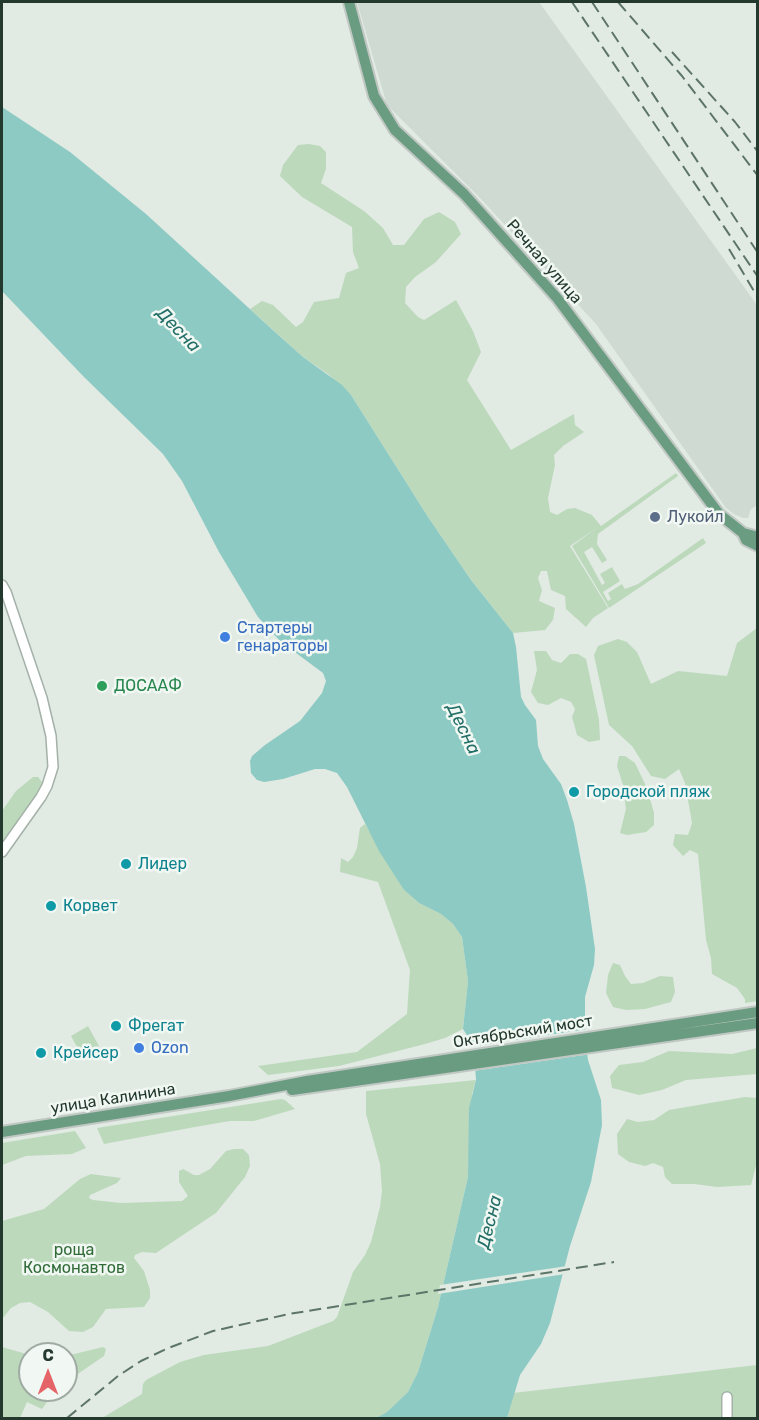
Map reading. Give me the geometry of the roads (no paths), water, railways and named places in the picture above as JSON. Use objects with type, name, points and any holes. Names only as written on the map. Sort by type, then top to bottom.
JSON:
[{"type":"main road","name":"Речная улица","points":[[349,2],[374,96],[395,130],[464,195],[557,298],[719,514],[743,533],[758,537]]},
{"type":"main road","name":"Речная улица","points":[[743,533],[746,540],[758,546]]},
{"type":"main road","points":[[744,1019],[758,1012]]},
{"type":"main road","points":[[744,1019],[758,1023]]},
{"type":"main road","name":"Октябрьский мост","points":[[308,1085],[744,1019]]},
{"type":"main road","name":"улица Калинина","points":[[2,1132],[308,1085]]},
{"type":"street","points":[[2,585],[42,698],[51,736],[53,767],[41,797],[2,852]]},
{"type":"street","points":[[727,1397],[727,1419]]},
{"type":"water","name":"Десна","points":[[2,107],[70,152],[146,214],[303,357],[342,385],[351,395],[471,580],[513,633],[521,697],[536,720],[538,746],[543,759],[561,784],[567,800],[586,887],[595,949],[594,965],[585,997],[585,1038],[588,1060],[601,1100],[602,1125],[591,1182],[570,1246],[550,1323],[541,1344],[520,1375],[507,1418],[376,1418],[387,1412],[408,1392],[418,1372],[438,1307],[468,1177],[469,1108],[476,1080],[470,1040],[463,1029],[468,981],[462,937],[453,924],[441,914],[419,903],[404,890],[379,851],[347,787],[337,773],[315,769],[264,782],[257,780],[251,773],[252,756],[300,721],[322,693],[326,681],[323,673],[280,641],[258,617],[219,552],[182,481],[163,454],[83,376],[2,291]]},
{"type":"railway","points":[[572,2],[758,277]]},
{"type":"railway","points":[[592,2],[758,253]]},
{"type":"railway","points":[[618,2],[682,76],[758,176]]},
{"type":"railway","points":[[672,52],[735,122],[758,152]]},
{"type":"railway","points":[[729,249],[758,298]]},
{"type":"railway","points":[[67,1418],[118,1376],[141,1361],[213,1331],[289,1314],[614,1262]]},
{"type":"place","name":"Лукойл","points":[[655,517]]},
{"type":"place","name":"Стартеры генараторы","points":[[225,637]]},
{"type":"place","name":"ДОСААФ","points":[[102,686]]},
{"type":"place","name":"Городской пляж","points":[[574,792]]},
{"type":"place","name":"Лидер","points":[[126,864]]},
{"type":"place","name":"Корвет","points":[[51,906]]},
{"type":"place","name":"Фрегат","points":[[116,1026]]},
{"type":"place","name":"Ozon","points":[[139,1048]]},
{"type":"place","name":"Крейсер","points":[[41,1053]]},
{"type":"park label","name":"роща Космонавтов","points":[[74,1259]]}]
